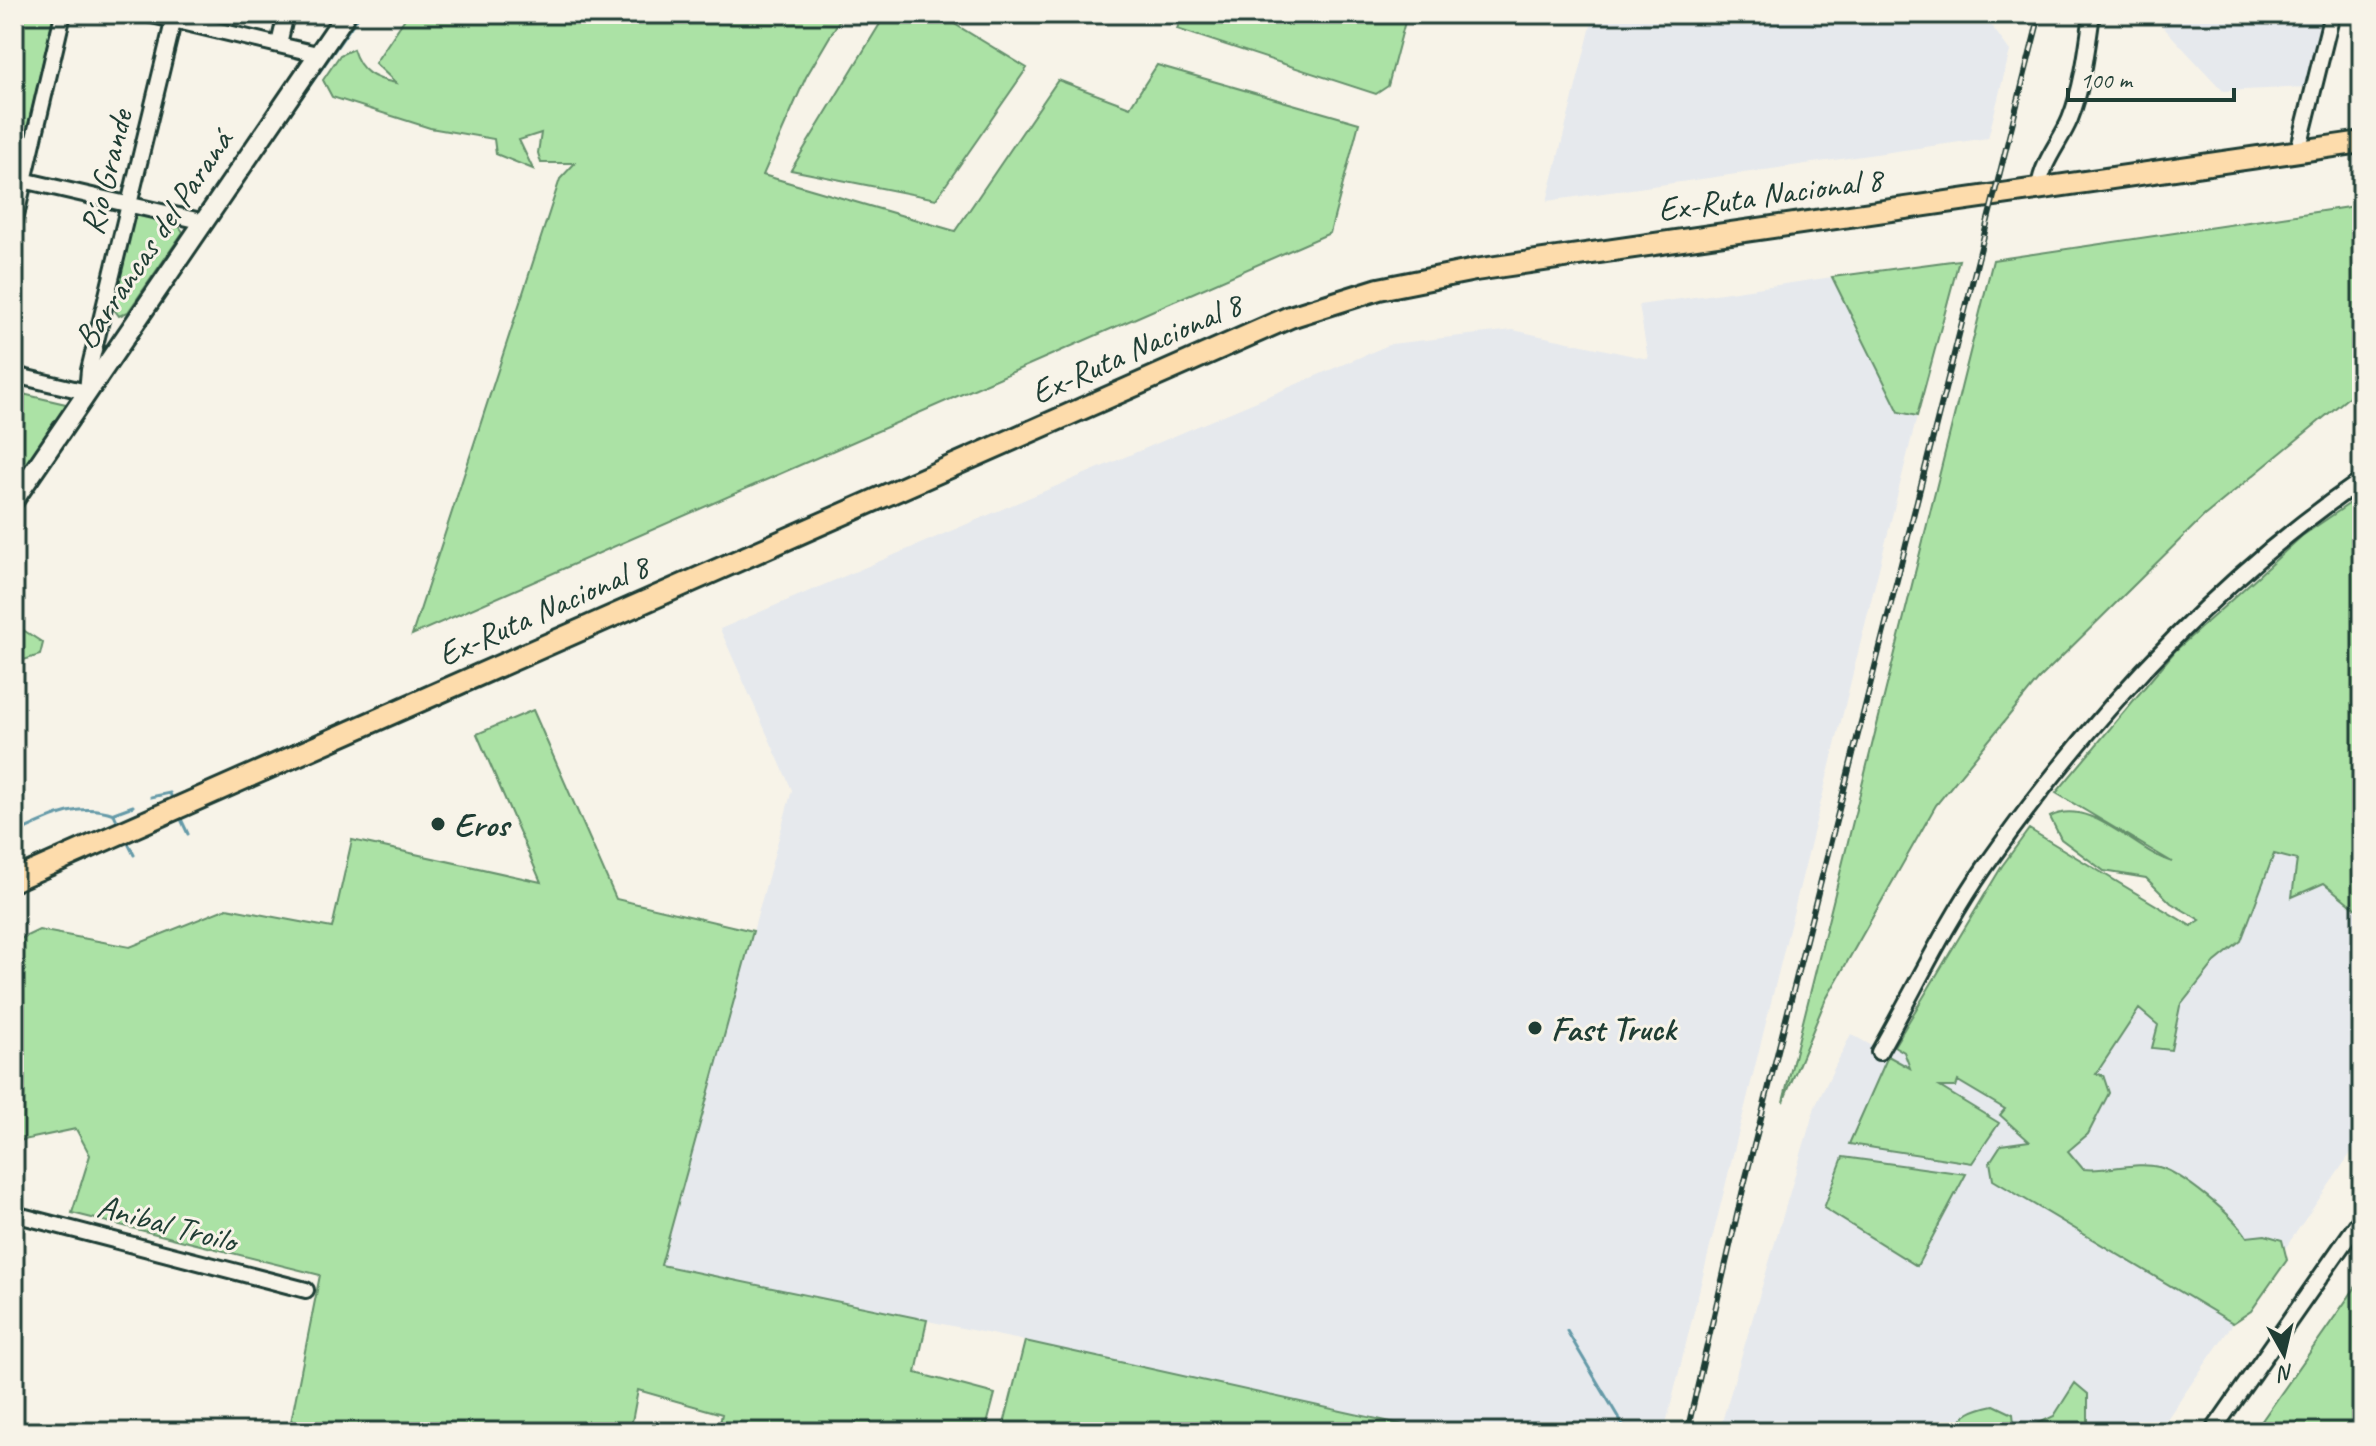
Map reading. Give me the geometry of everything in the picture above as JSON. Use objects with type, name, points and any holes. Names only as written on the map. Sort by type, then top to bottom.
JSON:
[{"type":"main road","name":"Ex-Ruta Nacional 8","points":[[14,880],[1290,317],[1379,289],[1475,270],[2362,142]]},
{"type":"street","points":[[14,224],[19,179],[63,14]]},
{"type":"street","points":[[148,14],[175,17],[317,54]]},
{"type":"street","points":[[279,44],[286,14]]},
{"type":"street","name":"Barrancas del Paraná","points":[[14,500],[346,14]]},
{"type":"street","points":[[2039,187],[2041,172],[2078,97],[2092,14]]},
{"type":"street","points":[[2298,151],[2332,14]]},
{"type":"street","name":"Río Grande","points":[[87,392],[89,370],[175,17]]},
{"type":"street","points":[[19,179],[205,222]]},
{"type":"street","points":[[14,375],[87,392]]},
{"type":"street","points":[[1879,1052],[1984,869],[2094,729],[2168,644],[2256,564],[2362,480]]},
{"type":"street","name":"Anibal Troilo","points":[[14,1214],[306,1290]]},
{"type":"street","points":[[2212,1432],[2362,1217]]},
{"type":"shaded area","points":[[1594,14],[1994,14],[1991,25],[2010,51],[1988,138],[1547,201]]},
{"type":"shaded area","points":[[2151,14],[2325,14],[2307,87],[2223,91]]},
{"type":"shaded area","points":[[1832,277],[1899,412],[1917,416],[1664,1432],[1436,1432],[1025,1341],[661,1266],[792,790],[720,629],[1391,344],[1513,330],[1648,359],[1639,305]]},
{"type":"shaded area","points":[[2280,794],[2362,850],[2362,1137],[2158,1432],[1719,1432],[1815,1107],[1851,1034],[1888,1055],[2002,866],[2029,829],[2192,926]]},
{"type":"green space","points":[[14,14],[54,14],[20,161],[14,167]]},
{"type":"green space","points":[[408,14],[843,14],[806,77],[763,175],[955,231],[1058,80],[1130,107],[1157,65],[1359,123],[1330,233],[412,635],[560,179],[575,163],[541,163],[538,153],[541,133],[519,140],[533,169],[496,154],[494,139],[430,128],[332,97],[323,80],[340,55],[353,49],[369,73],[396,83],[375,63]]},
{"type":"green space","points":[[886,14],[938,14],[1027,68],[936,199],[791,170]]},
{"type":"green space","points":[[1183,14],[1407,14],[1388,86],[1376,94],[1177,29]]},
{"type":"green space","points":[[2362,205],[2362,386],[2204,516],[2038,680],[1936,805],[1825,1001],[1783,1102],[1993,260]]},
{"type":"green space","points":[[142,214],[177,223],[183,232],[128,312],[119,316],[111,305],[133,217]]},
{"type":"green space","points":[[1959,260],[1917,416],[1899,412],[1832,277]]},
{"type":"green space","points":[[14,392],[70,405],[14,486]]},
{"type":"green space","points":[[2362,495],[2362,914],[2324,883],[2292,897],[2297,860],[2274,854],[2241,941],[2215,962],[2180,1006],[2171,1050],[2152,1048],[2158,1025],[2139,1009],[2096,1074],[2103,1075],[2109,1093],[2088,1134],[2068,1151],[2083,1169],[2150,1165],[2169,1171],[2207,1196],[2247,1237],[2265,1235],[2282,1240],[2287,1260],[2251,1311],[2233,1323],[1993,1180],[1990,1162],[2001,1145],[2029,1141],[2000,1115],[2005,1109],[1958,1081],[1956,1087],[1940,1087],[1999,1123],[1972,1163],[1849,1144],[1888,1056],[1910,1068],[1904,1052],[1894,1046],[2002,866],[2029,829],[2191,926],[2200,920],[2171,903],[2146,878],[2104,871],[2061,839],[2050,817],[2065,812],[2081,814],[2096,819],[2172,862],[2056,793],[2175,651],[2302,536]]},
{"type":"green space","points":[[14,624],[43,643],[40,655],[14,663]]},
{"type":"green space","points":[[533,710],[616,899],[753,931],[661,1265],[927,1320],[916,1373],[995,1394],[985,1432],[718,1432],[722,1414],[638,1390],[630,1432],[289,1432],[320,1275],[72,1213],[90,1155],[76,1129],[14,1142],[14,942],[39,930],[130,947],[227,908],[332,928],[352,840],[541,882],[477,734]]},
{"type":"green space","points":[[1843,1157],[1966,1174],[1917,1266],[1824,1208]]},
{"type":"green space","points":[[2362,1278],[2362,1432],[2254,1432]]},
{"type":"green space","points":[[1025,1341],[1436,1432],[1002,1432]]},
{"type":"green space","points":[[2075,1383],[2088,1394],[2088,1423],[2080,1432],[2032,1432],[2033,1426],[2054,1416]]},
{"type":"green space","points":[[1994,1405],[2013,1414],[2015,1432],[1952,1432],[1969,1413]]},
{"type":"waterway","points":[[197,247],[360,14]]},
{"type":"waterway","points":[[151,797],[170,793],[172,799]]},
{"type":"waterway","points":[[114,813],[133,806]]},
{"type":"waterway","points":[[14,834],[75,811],[114,814],[118,823]]},
{"type":"waterway","points":[[180,817],[188,834]]},
{"type":"waterway","points":[[127,841],[134,855]]},
{"type":"waterway","points":[[1567,1331],[1627,1432]]},
{"type":"railway","points":[[1687,1432],[1744,1185],[2040,14]]},
{"type":"place","name":"Eros","points":[[438,824]]},
{"type":"place","name":"Fast Truck","points":[[1535,1028]]}]
